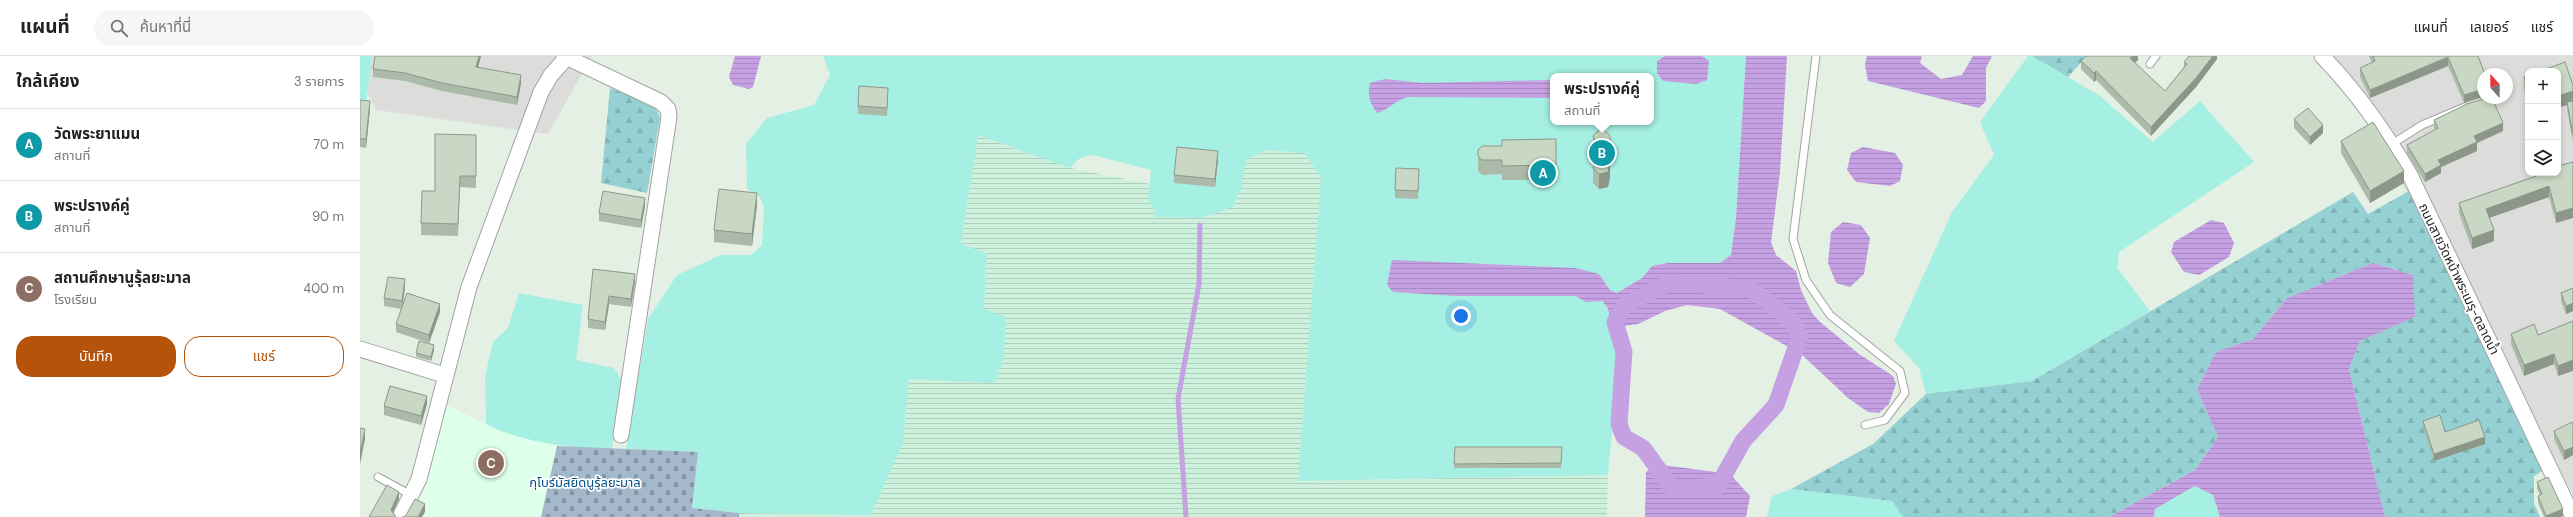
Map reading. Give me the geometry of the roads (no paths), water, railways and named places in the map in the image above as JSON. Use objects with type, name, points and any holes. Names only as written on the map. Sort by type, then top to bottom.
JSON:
[{"type":"street","points":[[400,517],[419,479],[444,375],[469,287],[541,92],[551,75],[566,56],[661,102],[668,109],[669,117],[620,435]]},
{"type":"street","name":"ถนนสายวัดหน้าพระเมรุ-ตลาดน้ำ","points":[[2322,56],[2344,78],[2392,144],[2410,175],[2573,517]]},
{"type":"street","points":[[360,349],[444,375]]},
{"type":"lane","points":[[1816,56],[1793,239],[1806,280],[1830,315],[1900,371],[1905,393],[1885,420],[1865,425]]},
{"type":"lane","points":[[2150,64],[2156,56]]},
{"type":"lane","points":[[2392,144],[2422,125],[2453,110],[2474,104]]},
{"type":"lane","points":[[378,477],[411,495]]},
{"type":"waterway","points":[[1186,517],[1178,399],[1199,284],[1200,225]]},
{"type":"waterway","points":[[1670,282],[1751,289],[1792,321],[1800,336],[1776,405],[1743,441],[1718,486],[1673,489],[1643,448],[1624,437],[1619,424],[1624,352],[1615,322],[1625,305],[1670,282]]},
{"type":"place","name":"พระปรางค์คู่","points":[[1602,153]]},
{"type":"place","name":"วัดพระยาแมน","points":[[1543,173]]},
{"type":"place","name":"สถานศึกษานูรุ้ลยะมาล","points":[[491,463]]},
{"type":"park label","name":"กุโบร์มัสยิดนูรุ้ลยะมาล","points":[[585,482]]}]
